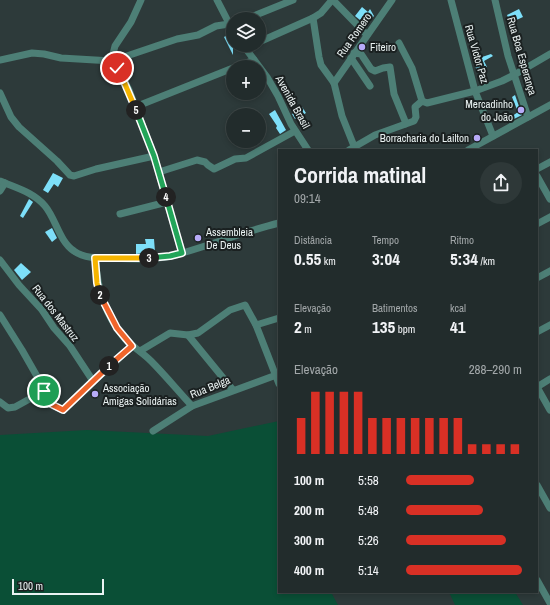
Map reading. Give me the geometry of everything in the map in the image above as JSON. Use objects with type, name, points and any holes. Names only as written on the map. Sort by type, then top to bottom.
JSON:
[{"type":"street","points":[[141,0],[131,22],[115,46],[112,59],[122,77],[135,107],[154,156],[182,253]]},
{"type":"street","points":[[217,0],[226,17]]},
{"type":"street","points":[[258,12],[272,4],[290,0]]},
{"type":"street","points":[[266,39],[314,18],[321,13],[332,0],[367,35]]},
{"type":"street","name":"Rua Romero","points":[[334,83],[392,0]]},
{"type":"street","name":"Rua Victor Paz","points":[[451,0],[475,91],[493,136]]},
{"type":"street","name":"Rua Boa Esperança","points":[[495,0],[508,56],[528,117]]},
{"type":"street","points":[[314,18],[318,58],[321,65],[334,83],[351,148],[380,133],[412,122],[415,119],[415,107],[422,101]]},
{"type":"street","points":[[0,60],[32,53],[65,58],[112,59],[177,39],[198,35],[216,26],[226,27]]},
{"type":"street","points":[[399,43],[412,68],[422,101]]},
{"type":"street","name":"Avenida Brasil","points":[[249,52],[254,60]]},
{"type":"street","points":[[370,86],[353,55],[361,54],[371,69],[375,71],[390,67],[394,94],[405,124]]},
{"type":"street","points":[[422,101],[427,103],[475,91],[514,75],[550,54]]},
{"type":"street","points":[[135,107],[226,71]]},
{"type":"street","name":"Avenida Brasil","points":[[266,78],[278,96],[295,131],[307,149]]},
{"type":"street","points":[[0,92],[11,117],[19,127],[57,161],[70,175],[74,176],[96,169],[154,156]]},
{"type":"street","points":[[470,149],[550,105]]},
{"type":"street","points":[[159,172],[201,160],[206,162],[214,169],[235,159],[246,158],[295,131]]},
{"type":"street","points":[[538,168],[550,162]]},
{"type":"street","points":[[538,178],[550,199]]},
{"type":"street","points":[[0,191],[2,182],[30,193],[37,198],[51,214],[68,245],[82,256],[95,258],[159,258],[182,253],[278,223]]},
{"type":"street","points":[[120,214],[167,202]]},
{"type":"street","points":[[538,223],[550,217]]},
{"type":"street","points":[[95,258],[97,283],[100,294],[104,305],[117,328],[132,346],[151,361],[192,406]]},
{"type":"street","name":"Rua dos Mastruz","points":[[0,260],[70,346],[93,381]]},
{"type":"street","points":[[538,277],[550,271]]},
{"type":"street","points":[[140,351],[170,333],[188,335],[198,333],[230,310],[246,305],[278,374]]},
{"type":"street","points":[[0,315],[22,350],[49,403],[63,410],[132,346]]},
{"type":"street","points":[[256,325],[278,318]]},
{"type":"street","points":[[538,331],[550,325]]},
{"type":"street","points":[[188,335],[233,390]]},
{"type":"street","name":"Rua Belga","points":[[153,431],[192,406],[278,374]]},
{"type":"street","points":[[538,386],[550,379]]},
{"type":"street","points":[[538,389],[550,410]]},
{"type":"street","points":[[0,402],[8,408],[15,408],[44,391]]},
{"type":"street","points":[[538,486],[550,508]]},
{"type":"street","points":[[538,582],[550,603]]},
{"type":"green space","points":[[278,421],[278,593],[332,593],[338,605],[0,605],[0,435],[87,430],[208,436]]},
{"type":"green space","points":[[449,593],[516,593],[523,605],[455,605]]},
{"type":"building","points":[[362,7],[368,12],[370,9],[374,16],[367,23],[362,18],[360,20],[355,16]]},
{"type":"building","points":[[519,9],[523,17],[510,23],[507,15]]},
{"type":"building","points":[[491,54],[493,56],[484,61],[487,67],[477,71],[473,60]]},
{"type":"building","points":[[515,95],[522,115],[510,121],[508,119],[518,112],[512,97]]},
{"type":"building","points":[[302,107],[306,113],[295,119],[292,114]]},
{"type":"building","points":[[275,110],[286,130],[280,134],[276,128],[277,126],[269,114]]},
{"type":"building","points":[[53,173],[63,178],[58,187],[54,184],[48,193],[43,190]]},
{"type":"building","points":[[29,199],[33,202],[23,218],[20,216]]},
{"type":"building","points":[[52,228],[57,238],[52,242],[45,232]]},
{"type":"building","points":[[145,239],[154,239],[155,252],[136,254],[136,244],[146,244]]},
{"type":"building","points":[[21,263],[31,272],[22,280],[14,270]]},
{"type":"place","name":"Fiteiro","points":[[362,47]]},
{"type":"place","name":"Mercadinho do João","points":[[521,110]]},
{"type":"place","name":"Borracharia do Lailton","points":[[477,138]]},
{"type":"place","name":"Assembleia De Deus","points":[[198,238]]},
{"type":"place","name":"Associação Amigas Solidárias","points":[[95,394]]},
{"type":"route","points":[[44,391],[49,403],[63,410],[132,346],[117,328],[104,305],[97,283],[95,258],[159,258],[182,253],[154,156],[128,90],[117,68]]}]
